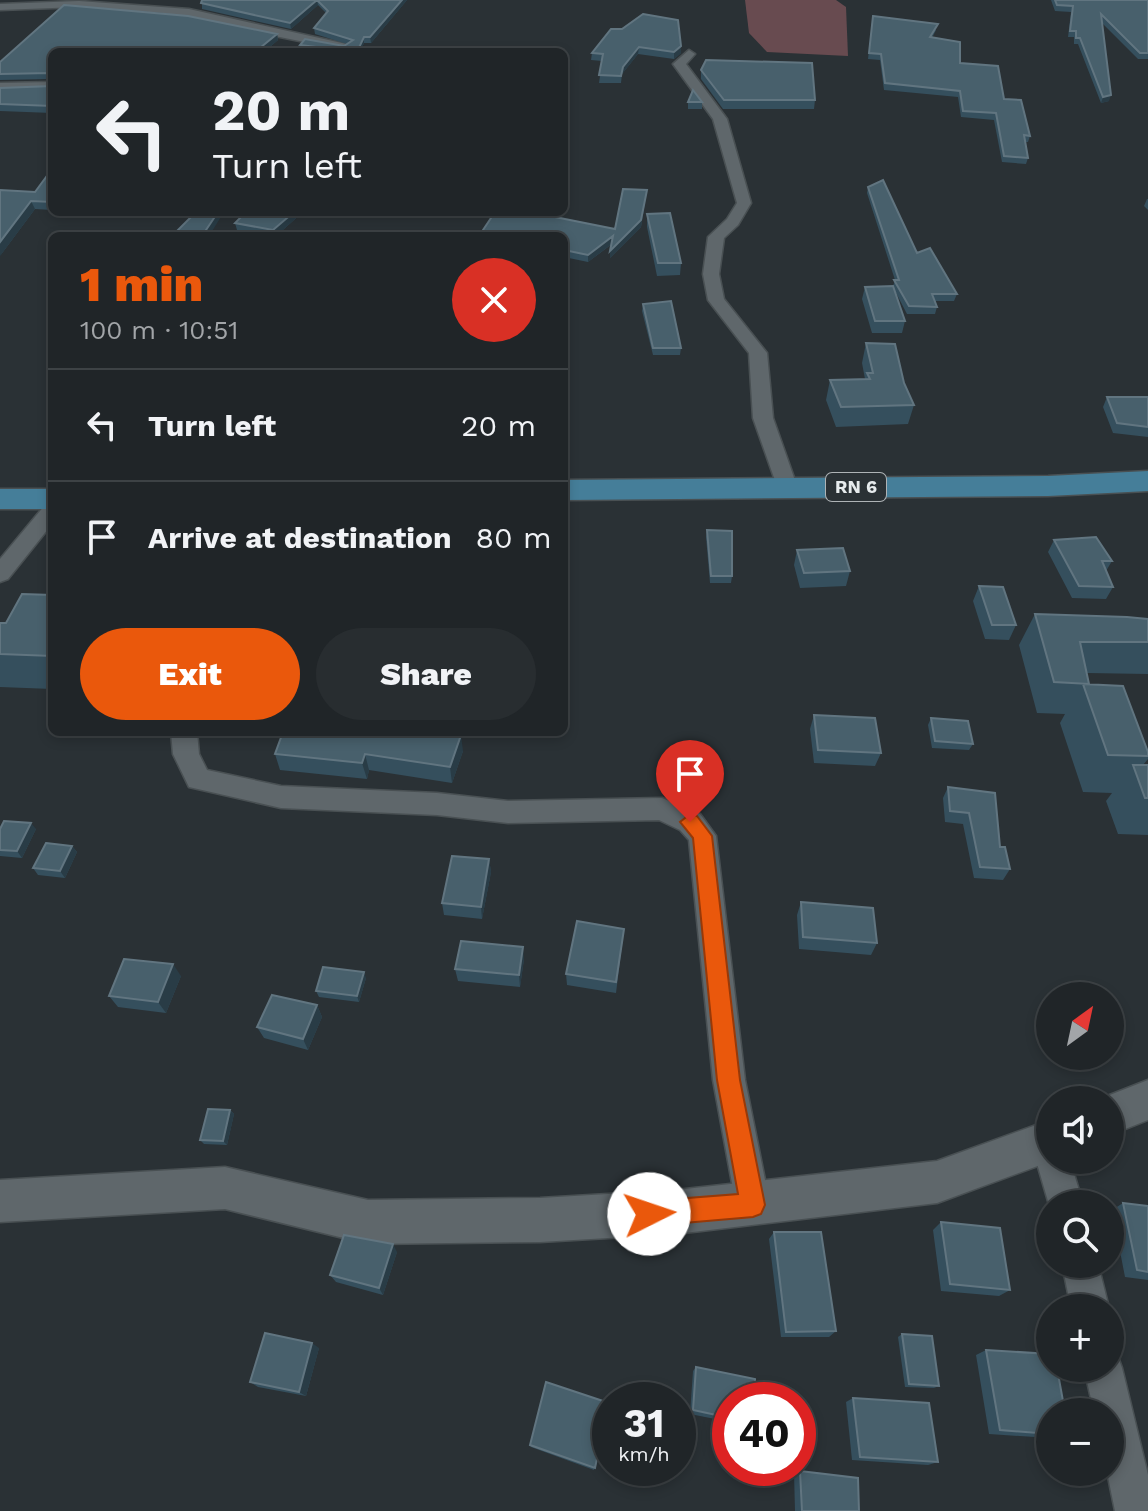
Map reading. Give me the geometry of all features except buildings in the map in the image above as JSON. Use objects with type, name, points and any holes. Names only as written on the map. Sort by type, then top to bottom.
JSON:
[{"type":"main road","name":"RN 6","points":[[568,490],[788,489],[1148,481]]},
{"type":"main road","points":[[0,499],[48,499]]},
{"type":"street","points":[[0,7],[43,2],[210,17],[275,30],[306,42],[345,45]]},
{"type":"street","points":[[689,54],[679,64],[720,119],[744,203],[713,246],[711,274],[716,300],[758,353],[763,418],[788,489]]},
{"type":"street","points":[[0,87],[48,86]]},
{"type":"street","points":[[0,574],[48,515]]},
{"type":"street","points":[[184,736],[186,754],[198,779],[267,795],[437,804],[508,812],[662,809],[690,822],[702,836],[729,1080],[753,1205]]},
{"type":"street","points":[[1124,1109],[1148,1100]]},
{"type":"street","points":[[0,1201],[93,1193],[225,1188],[368,1222],[540,1220],[753,1205],[937,1182],[1036,1152]]},
{"type":"street","points":[[1106,1382],[1136,1511]]},
{"type":"shaded area","points":[[745,0],[836,0],[846,7],[848,56],[767,52],[749,33]]},
{"type":"route","points":[[649,1214],[753,1205],[729,1080],[702,836],[690,822]]}]
